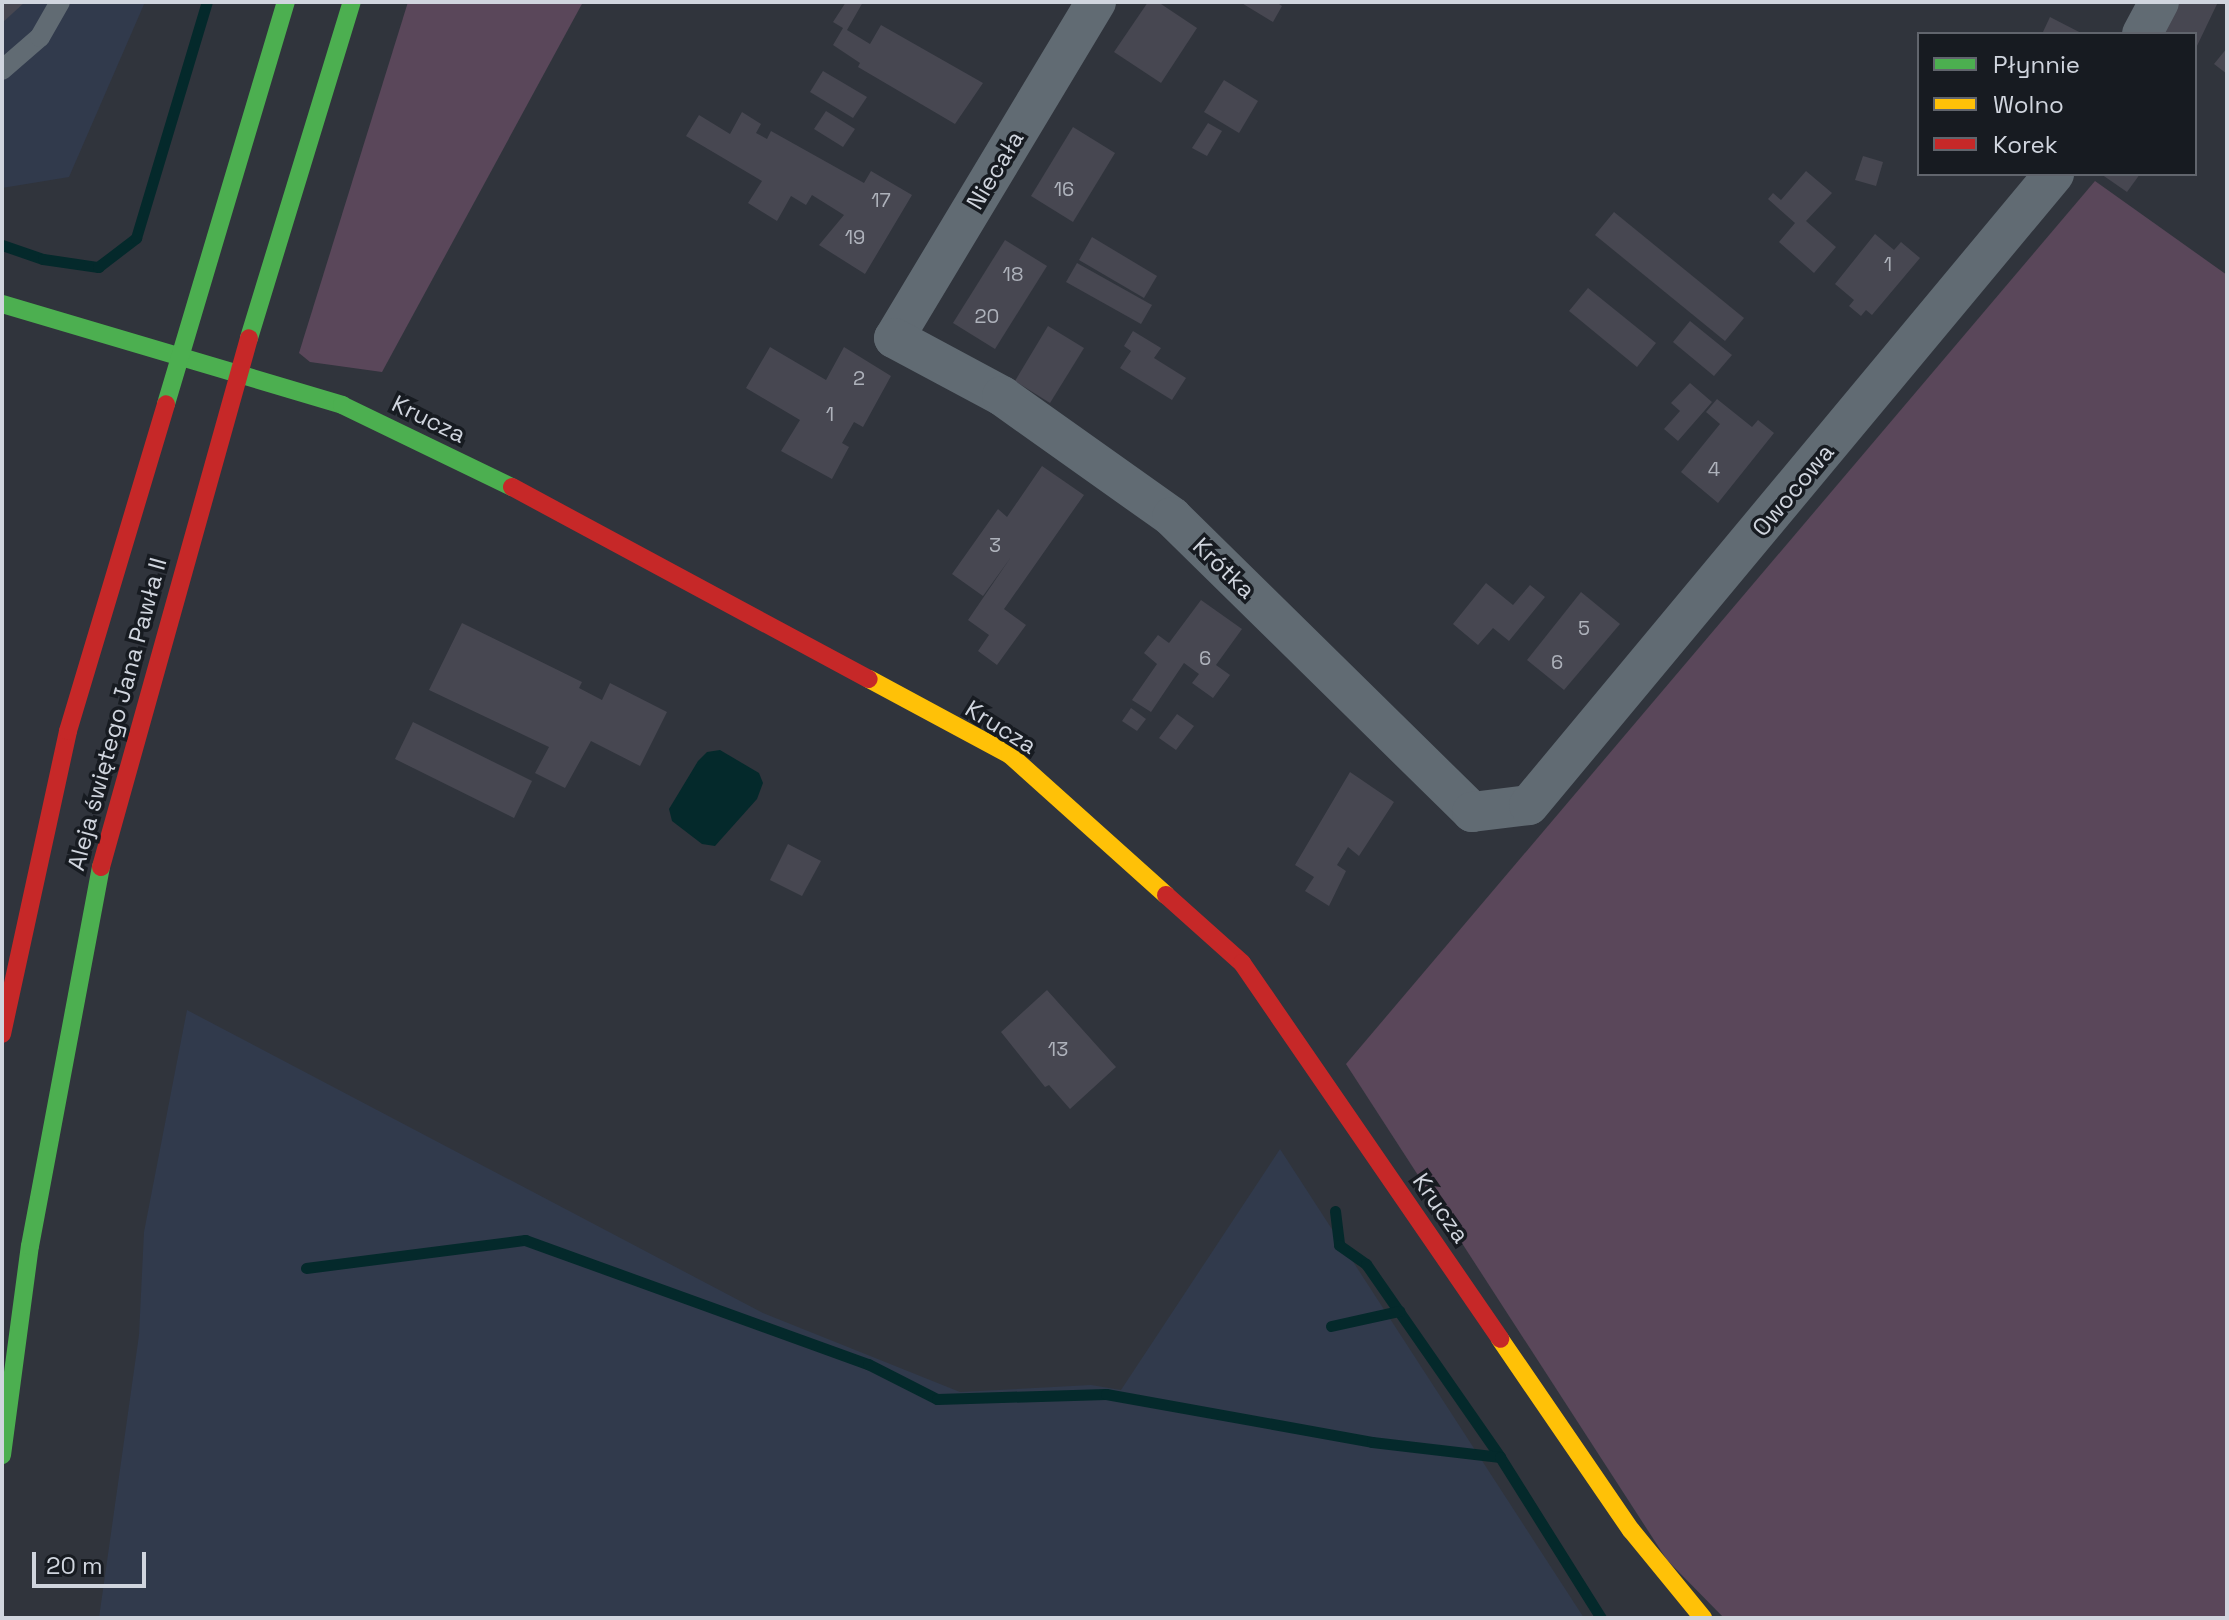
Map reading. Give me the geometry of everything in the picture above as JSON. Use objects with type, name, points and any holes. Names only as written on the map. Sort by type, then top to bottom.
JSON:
[{"type":"main road","name":"Aleja świętego Jana Pawła II","points":[[2,1034],[68,731],[176,358],[286,2]]},
{"type":"main road","name":"Aleja świętego Jana Pawła II","points":[[2,1455],[30,1246],[94,892],[146,686],[352,2]]},
{"type":"main road","name":"Krucza","points":[[2,304],[176,358],[331,401],[416,439],[1010,755],[1242,963],[1631,1530],[1703,1618]]},
{"type":"street","name":"Niecała","points":[[894,338],[1096,2]]},
{"type":"street","points":[[2143,32],[2159,2]]},
{"type":"street","name":"Owocowa","points":[[1529,805],[2052,176]]},
{"type":"street","name":"Krótka","points":[[894,338],[1002,396],[1172,517],[1472,812],[1529,805]]},
{"type":"lane","points":[[2,70],[40,37],[60,2]]},
{"type":"shaded area","points":[[2,2],[145,2],[69,177],[2,188]]},
{"type":"shaded area","points":[[408,2],[583,2],[382,372],[310,362],[299,353]]},
{"type":"shaded area","points":[[2095,181],[2227,275],[2227,1618],[1724,1618],[1667,1560],[1346,1064]]},
{"type":"shaded area","points":[[720,750],[759,773],[763,783],[757,799],[715,846],[702,844],[672,821],[669,809],[698,761],[707,752]]},
{"type":"shaded area","points":[[187,1010],[763,1313],[960,1392],[1091,1385],[1121,1390],[1280,1149],[1584,1618],[99,1618],[139,1335],[144,1232]]},
{"type":"building","points":[[2,2],[25,2],[2,23]]},
{"type":"building","points":[[846,2],[863,2],[847,30],[870,44],[881,25],[983,83],[955,124],[858,67],[860,63],[833,45],[843,28],[833,22]]},
{"type":"building","points":[[1148,2],[1158,2],[1197,28],[1161,83],[1114,52]]},
{"type":"building","points":[[1240,2],[1276,2],[1282,6],[1273,22]]},
{"type":"building","points":[[2172,2],[2218,2],[2197,46],[2197,32],[2158,32]]},
{"type":"building","points":[[2050,17],[2079,32],[2043,32]]},
{"type":"building","points":[[2227,48],[2227,74],[2214,64]]},
{"type":"building","points":[[823,71],[867,97],[853,118],[810,92]]},
{"type":"building","points":[[1224,80],[1258,101],[1239,133],[1204,112]]},
{"type":"building","points":[[826,111],[855,129],[843,147],[814,129]]},
{"type":"building","points":[[742,112],[761,124],[756,133],[767,139],[771,131],[864,183],[871,171],[912,195],[865,274],[819,245],[844,215],[812,195],[806,205],[791,196],[777,221],[748,203],[762,181],[686,136],[699,115],[730,134]]},
{"type":"building","points":[[1208,123],[1222,131],[1207,156],[1192,148]]},
{"type":"building","points":[[1073,127],[1115,153],[1073,222],[1031,196]]},
{"type":"building","points":[[1863,156],[1883,162],[1876,186],[1855,180]]},
{"type":"building","points":[[1806,171],[1832,193],[1806,221],[1836,247],[1814,273],[1779,242],[1795,223],[1768,199],[1773,193],[1781,200]]},
{"type":"building","points":[[2104,176],[2139,176],[2127,192]]},
{"type":"building","points":[[1614,212],[1744,318],[1725,341],[1595,235]]},
{"type":"building","points":[[1875,234],[1894,250],[1901,242],[1920,258],[1872,315],[1866,310],[1861,316],[1849,306],[1854,300],[1835,284]]},
{"type":"building","points":[[1092,237],[1157,276],[1144,298],[1079,260]]},
{"type":"building","points":[[1005,240],[1047,266],[995,349],[953,323]]},
{"type":"building","points":[[1077,263],[1152,305],[1141,324],[1066,282]]},
{"type":"building","points":[[1588,288],[1656,343],[1637,367],[1569,311]]},
{"type":"building","points":[[1690,321],[1732,355],[1714,376],[1673,342]]},
{"type":"building","points":[[1048,326],[1084,348],[1050,403],[1015,381]]},
{"type":"building","points":[[1133,331],[1161,348],[1154,358],[1186,378],[1172,400],[1120,368],[1131,351],[1124,346]]},
{"type":"building","points":[[770,347],[826,380],[844,347],[891,376],[863,427],[854,422],[842,443],[849,447],[832,479],[781,451],[800,420],[746,388]]},
{"type":"building","points":[[1690,383],[1712,402],[1678,441],[1664,429],[1680,411],[1671,403]]},
{"type":"building","points":[[1717,399],[1752,427],[1758,420],[1774,433],[1718,503],[1681,472],[1720,424],[1706,412]]},
{"type":"building","points":[[1042,466],[1084,495],[1004,609],[1026,625],[997,665],[978,651],[989,635],[968,620],[1011,557],[983,596],[952,574],[998,509],[1007,517]]},
{"type":"building","points":[[1486,583],[1513,605],[1530,585],[1545,597],[1509,641],[1493,628],[1478,645],[1453,624]]},
{"type":"building","points":[[1581,592],[1620,624],[1564,690],[1527,660]]},
{"type":"building","points":[[1201,600],[1242,629],[1216,665],[1230,675],[1213,698],[1192,683],[1199,674],[1184,663],[1151,712],[1132,700],[1157,664],[1144,653],[1158,635],[1169,643]]},
{"type":"building","points":[[462,623],[582,682],[579,688],[602,700],[610,683],[667,712],[640,766],[591,741],[565,788],[535,773],[549,747],[429,690]]},
{"type":"building","points":[[1131,708],[1146,719],[1137,731],[1122,721]]},
{"type":"building","points":[[1177,714],[1194,726],[1176,750],[1159,738]]},
{"type":"building","points":[[413,722],[532,781],[514,818],[395,759]]},
{"type":"building","points":[[1350,772],[1394,802],[1359,856],[1348,847],[1337,865],[1346,871],[1329,906],[1305,891],[1314,877],[1295,865]]},
{"type":"building","points":[[788,844],[821,861],[802,896],[770,880]]},
{"type":"building","points":[[1047,990],[1116,1067],[1070,1109],[1049,1085],[1045,1087],[1001,1032]]},
{"type":"waterway","points":[[2,245],[43,259],[98,267],[136,238],[207,2]]},
{"type":"waterway","points":[[1335,1211],[1339,1245],[1366,1264],[1500,1457]]},
{"type":"waterway","points":[[306,1268],[525,1240],[868,1364],[937,1399],[1106,1394],[1372,1442],[1500,1457],[1601,1618]]},
{"type":"waterway","points":[[1331,1326],[1399,1311]]},
{"type":"traffic: fast","points":[[166,404],[286,2]]},
{"type":"traffic: fast","points":[[249,338],[352,2]]},
{"type":"traffic: fast","points":[[2,304],[342,405],[512,487]]},
{"type":"traffic: fast","points":[[2,1455],[30,1246],[101,867]]},
{"type":"traffic: slow","points":[[869,679],[1010,755],[1166,895]]},
{"type":"traffic: slow","points":[[1500,1339],[1631,1530],[1703,1618]]},
{"type":"traffic: jam","points":[[101,867],[249,338]]},
{"type":"traffic: jam","points":[[2,1034],[68,731],[166,404]]},
{"type":"traffic: jam","points":[[512,487],[869,679]]},
{"type":"traffic: jam","points":[[1166,895],[1242,963],[1500,1339]]}]
